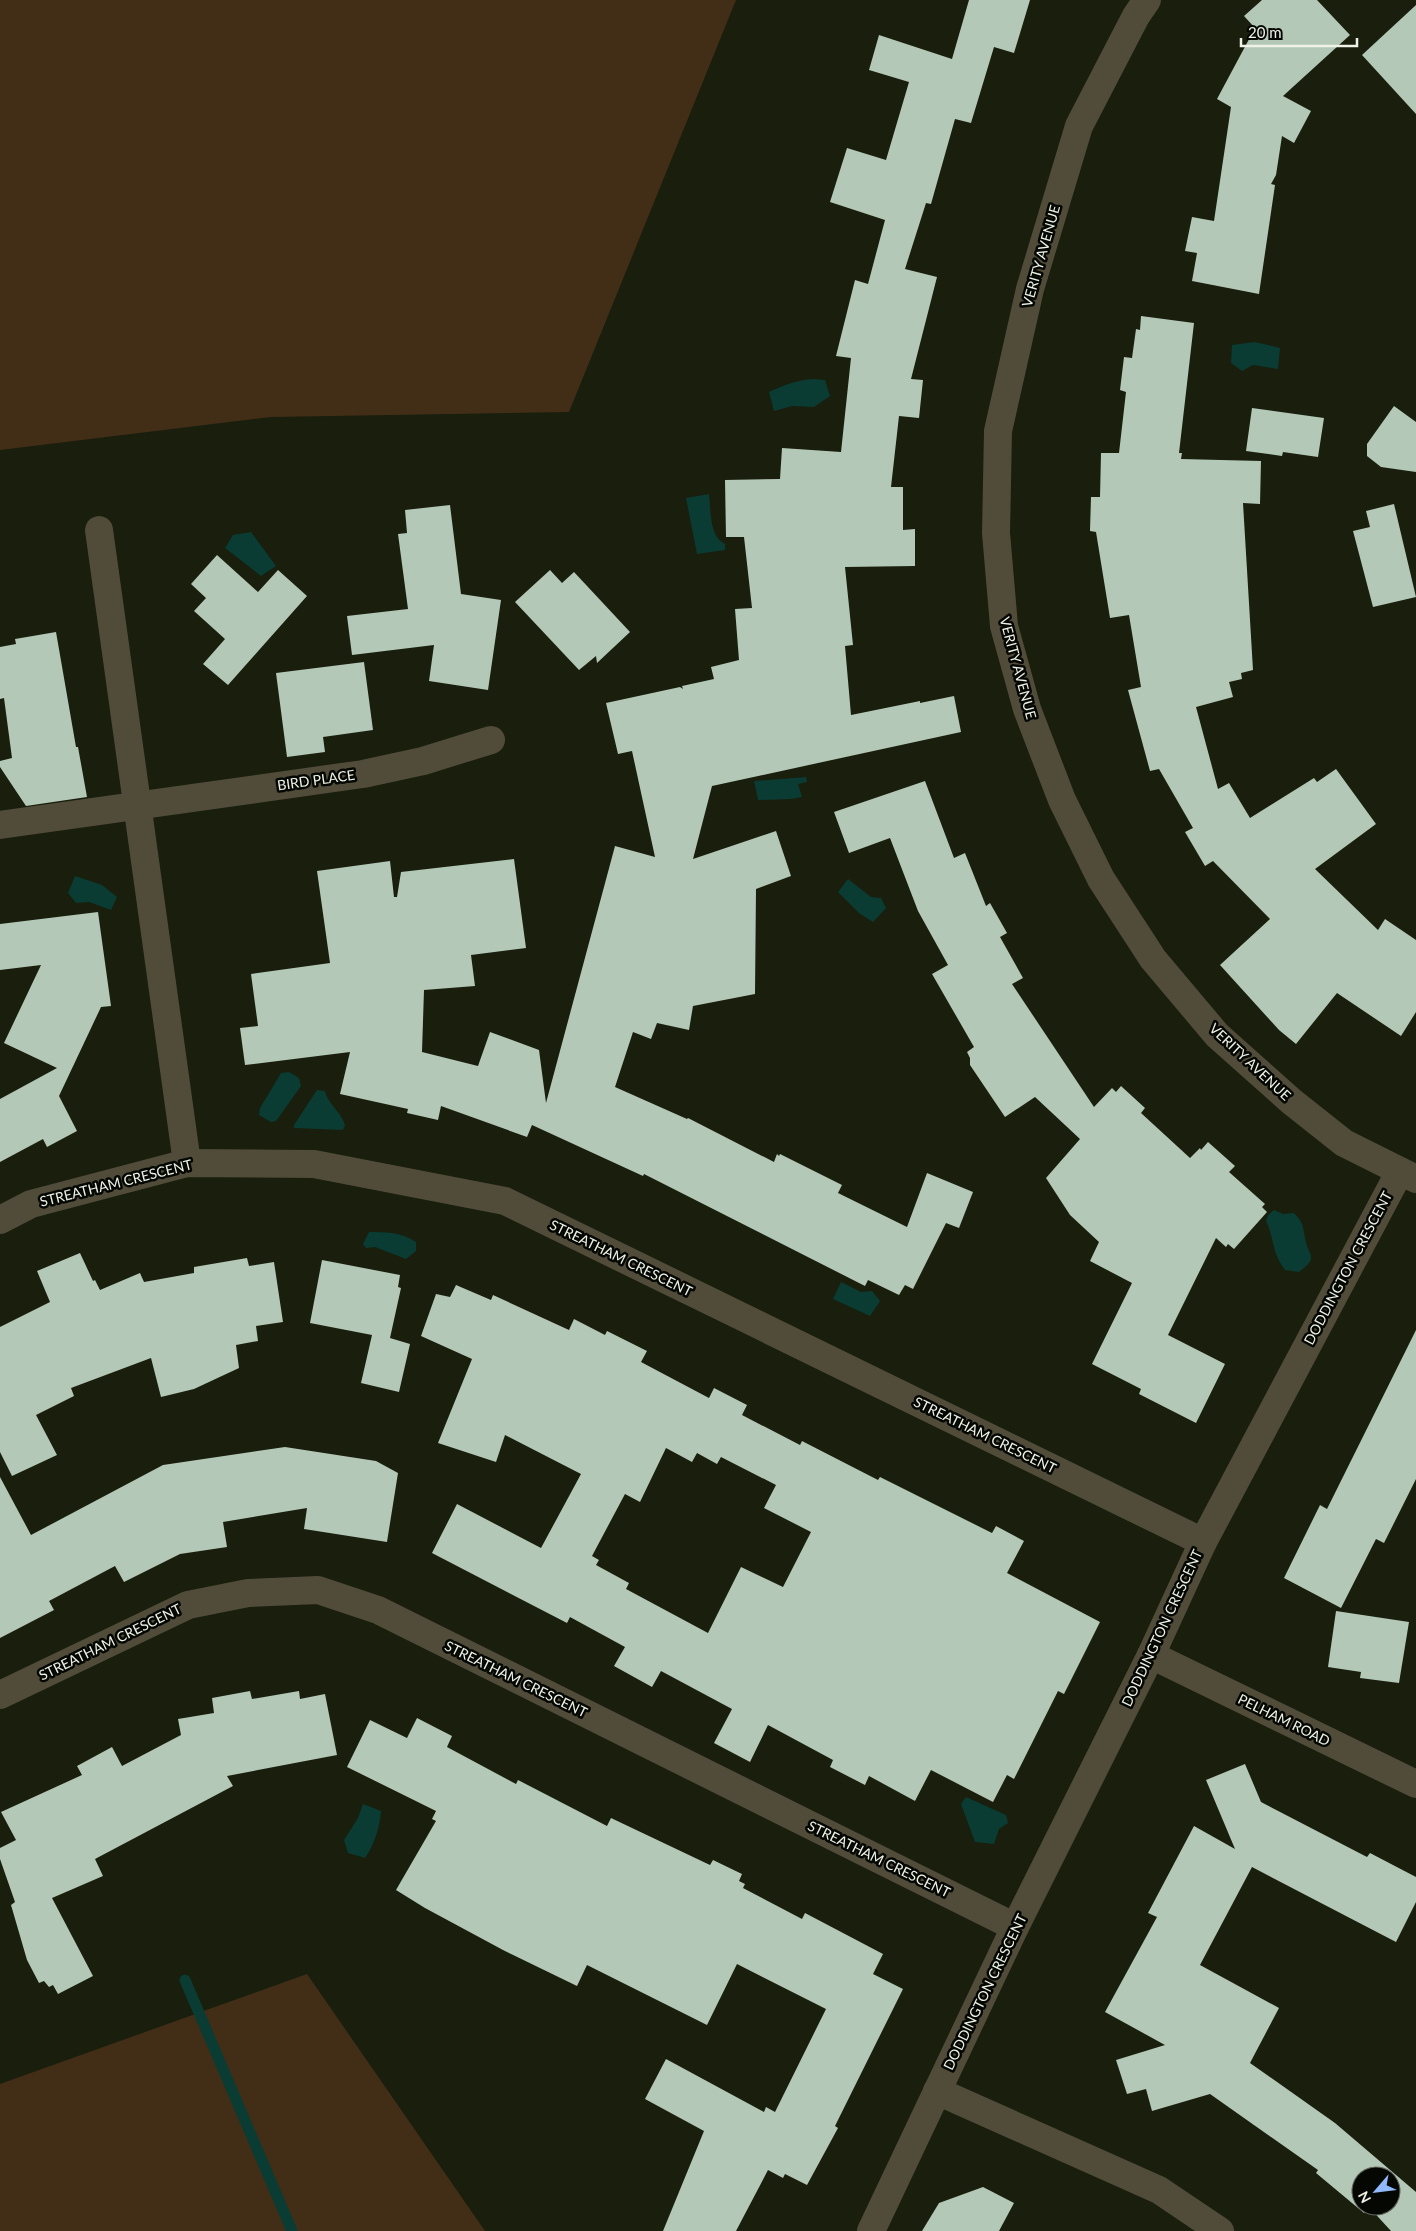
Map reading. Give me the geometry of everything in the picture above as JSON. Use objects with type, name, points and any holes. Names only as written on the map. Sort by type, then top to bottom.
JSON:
[{"type":"street","name":"VERITY AVENUE","points":[[1147,0],[1136,16],[1079,126],[1030,288],[998,431],[996,533],[1004,626],[1027,709],[1062,800],[1101,879],[1153,959],[1217,1035],[1291,1101],[1344,1144],[1408,1175]]},
{"type":"street","points":[[99,530],[187,1163]]},
{"type":"street","name":"BIRD PLACE","points":[[0,825],[363,774],[424,761],[491,740]]},
{"type":"street","name":"STREATHAM CRESCENT","points":[[0,1220],[31,1204],[187,1163],[314,1164],[506,1201],[1203,1542]]},
{"type":"street","name":"DODDINGTON CRESCENT","points":[[871,2231],[1015,1927],[1151,1655],[1203,1542],[1408,1175]]},
{"type":"street","name":"STREATHAM CRESCENT","points":[[0,1695],[188,1605],[248,1592],[318,1590],[378,1610],[1015,1927]]},
{"type":"street","name":"PELHAM ROAD","points":[[1151,1655],[1416,1784]]},
{"type":"street","points":[[937,2091],[1158,2190],[1220,2231]]},
{"type":"shaded area","points":[[0,0],[736,0],[569,412],[271,417],[0,450]]},
{"type":"shaded area","points":[[307,1974],[485,2231],[0,2231],[0,2084]]},
{"type":"water","points":[[1255,342],[1280,348],[1278,369],[1253,365],[1242,371],[1231,363],[1232,345]]},
{"type":"water","points":[[801,380],[825,380],[830,396],[814,407],[792,406],[774,411],[769,392]]},
{"type":"water","points":[[709,494],[713,529],[725,544],[725,550],[697,554],[686,498]]},
{"type":"water","points":[[251,532],[276,566],[261,576],[225,548],[233,535]]},
{"type":"water","points":[[806,777],[807,782],[798,784],[802,797],[758,800],[754,781]]},
{"type":"water","points":[[75,876],[102,885],[117,897],[111,910],[89,902],[76,903],[68,893]]},
{"type":"water","points":[[848,879],[871,897],[881,898],[886,908],[873,922],[859,913],[838,892]]},
{"type":"water","points":[[289,1072],[299,1078],[301,1086],[276,1121],[271,1122],[259,1115],[260,1108],[281,1073]]},
{"type":"water","points":[[317,1090],[325,1091],[329,1101],[344,1121],[345,1126],[343,1130],[294,1128],[294,1125]]},
{"type":"water","points":[[1274,1210],[1283,1214],[1294,1213],[1302,1224],[1311,1259],[1299,1272],[1285,1270],[1277,1257],[1266,1221],[1268,1215]]},
{"type":"water","points":[[369,1232],[405,1236],[416,1242],[416,1251],[406,1259],[375,1247],[366,1248],[363,1244]]},
{"type":"water","points":[[841,1282],[861,1292],[872,1291],[880,1301],[870,1316],[833,1299]]},
{"type":"water","points":[[966,1797],[1006,1815],[1008,1823],[999,1829],[994,1844],[975,1842],[961,1804]]},
{"type":"water","points":[[363,1804],[381,1811],[376,1836],[365,1858],[348,1853],[344,1840],[358,1818]]},
{"type":"building","points":[[969,0],[1030,0],[1014,53],[994,47],[971,123],[955,119],[931,204],[926,203],[905,269],[937,277],[911,379],[923,380],[919,418],[899,416],[891,487],[903,487],[903,530],[915,529],[915,566],[845,567],[853,645],[845,646],[851,715],[954,696],[961,732],[712,786],[693,859],[776,831],[791,876],[756,889],[755,994],[693,1006],[689,1030],[657,1023],[651,1039],[633,1032],[615,1087],[688,1118],[774,1162],[777,1154],[779,1156],[780,1154],[842,1185],[838,1193],[907,1227],[927,1173],[973,1192],[959,1228],[946,1223],[913,1289],[905,1285],[899,1295],[868,1280],[865,1286],[644,1174],[643,1176],[532,1125],[527,1137],[441,1106],[438,1120],[407,1113],[408,1109],[340,1094],[350,1052],[245,1065],[240,1028],[258,1026],[251,974],[330,963],[317,871],[390,861],[394,897],[397,897],[401,872],[514,859],[526,948],[471,955],[475,986],[424,990],[422,1052],[478,1066],[490,1032],[539,1050],[546,1103],[615,846],[655,857],[632,751],[618,754],[606,703],[680,687],[683,689],[682,686],[714,679],[711,667],[739,660],[735,609],[752,608],[744,537],[726,537],[725,480],[780,479],[782,448],[841,452],[851,358],[836,356],[855,280],[868,284],[885,220],[830,202],[847,148],[886,160],[909,82],[869,70],[879,35],[952,59]]},
{"type":"building","points":[[1262,0],[1317,0],[1350,35],[1283,96],[1311,111],[1294,143],[1282,136],[1276,175],[1271,184],[1275,185],[1259,294],[1192,281],[1197,253],[1185,251],[1192,217],[1214,221],[1231,107],[1217,99],[1255,28],[1244,16]]},
{"type":"building","points":[[1416,5],[1416,114],[1362,55]]},
{"type":"building","points":[[1141,316],[1194,323],[1179,453],[1182,453],[1181,459],[1261,461],[1260,504],[1243,503],[1253,670],[1241,673],[1242,679],[1229,682],[1233,697],[1196,707],[1218,789],[1229,783],[1250,818],[1314,778],[1317,782],[1336,769],[1376,824],[1315,869],[1378,930],[1385,919],[1416,940],[1416,1012],[1401,1036],[1337,993],[1296,1044],[1279,1030],[1220,965],[1270,919],[1213,861],[1205,866],[1185,832],[1193,828],[1159,769],[1150,771],[1128,690],[1141,687],[1129,615],[1110,618],[1096,532],[1090,531],[1091,497],[1100,497],[1101,453],[1119,453],[1126,392],[1120,390],[1124,357],[1132,358],[1136,329],[1140,330]]},
{"type":"building","points":[[1394,406],[1416,422],[1416,472],[1381,467],[1367,456],[1367,444]]},
{"type":"building","points":[[1252,408],[1324,418],[1318,457],[1283,452],[1282,456],[1246,451]]},
{"type":"building","points":[[1394,504],[1416,597],[1373,607],[1353,531],[1370,527],[1366,511]]},
{"type":"building","points":[[450,505],[461,594],[501,600],[488,690],[429,681],[434,645],[352,655],[347,616],[408,609],[398,534],[407,533],[405,510]]},
{"type":"building","points":[[217,555],[258,592],[278,570],[307,596],[228,685],[203,664],[225,639],[194,611],[206,598],[191,584]]},
{"type":"building","points":[[550,570],[562,583],[574,572],[630,632],[597,663],[596,656],[579,670],[515,602]]},
{"type":"building","points":[[56,632],[76,747],[78,747],[87,797],[26,806],[0,767],[0,761],[12,758],[4,698],[0,699],[0,647],[16,644],[15,639]]},
{"type":"building","points":[[364,662],[373,730],[323,737],[325,752],[287,757],[276,673]]},
{"type":"building","points":[[925,781],[954,858],[965,853],[986,906],[990,903],[1007,933],[1000,937],[1023,978],[1012,984],[1094,1107],[1112,1088],[1116,1092],[1121,1086],[1145,1108],[1141,1113],[1190,1158],[1208,1142],[1235,1166],[1229,1172],[1265,1204],[1262,1207],[1267,1212],[1234,1249],[1228,1244],[1226,1247],[1216,1238],[1168,1335],[1225,1364],[1196,1423],[1139,1394],[1141,1389],[1092,1364],[1132,1283],[1090,1261],[1099,1242],[1070,1215],[1046,1178],[1080,1139],[1035,1097],[1005,1117],[970,1065],[970,1058],[967,1052],[974,1047],[932,974],[948,965],[918,911],[890,838],[849,853],[834,812]]},
{"type":"building","points":[[98,912],[111,1006],[101,1007],[59,1096],[77,1131],[47,1147],[43,1139],[0,1162],[0,1099],[57,1068],[4,1043],[41,965],[0,970],[0,924]]},
{"type":"building","points":[[80,1253],[93,1281],[95,1280],[100,1290],[140,1273],[144,1282],[194,1273],[194,1267],[247,1258],[249,1266],[274,1262],[283,1322],[256,1326],[258,1341],[236,1345],[239,1368],[194,1389],[161,1397],[151,1358],[71,1388],[74,1396],[36,1415],[57,1455],[12,1476],[0,1452],[0,1327],[50,1302],[37,1271]]},
{"type":"building","points":[[322,1260],[400,1275],[398,1287],[401,1288],[390,1338],[410,1344],[399,1392],[361,1383],[372,1335],[310,1323]]},
{"type":"building","points":[[456,1285],[491,1300],[493,1295],[569,1330],[574,1319],[605,1335],[607,1331],[647,1351],[641,1362],[709,1398],[714,1388],[747,1405],[742,1415],[800,1445],[802,1441],[878,1480],[880,1477],[992,1533],[996,1526],[1024,1541],[1007,1573],[1100,1622],[1064,1694],[1058,1691],[1014,1779],[1007,1775],[993,1802],[931,1770],[915,1801],[869,1776],[865,1785],[830,1767],[833,1760],[768,1725],[750,1762],[714,1743],[732,1709],[661,1671],[652,1687],[614,1666],[625,1647],[570,1617],[567,1623],[432,1553],[457,1504],[541,1548],[581,1474],[505,1435],[496,1462],[438,1443],[472,1359],[421,1336],[436,1294],[450,1297]],"holes":[[[666,1448],[692,1462],[697,1453],[717,1464],[721,1457],[776,1485],[764,1508],[811,1532],[783,1587],[741,1567],[708,1633],[626,1589],[629,1583],[596,1565],[599,1560],[592,1556],[625,1494],[640,1502]]]},
{"type":"building","points":[[1416,1330],[1416,1479],[1384,1543],[1376,1539],[1341,1608],[1284,1578],[1320,1505],[1327,1509]]},
{"type":"building","points":[[285,1447],[376,1461],[398,1473],[387,1542],[304,1529],[307,1508],[223,1522],[227,1547],[180,1554],[124,1582],[115,1566],[49,1601],[54,1610],[0,1638],[0,1477],[31,1535],[163,1465]]},
{"type":"building","points":[[1336,1611],[1409,1622],[1399,1683],[1360,1678],[1361,1672],[1328,1667]]},
{"type":"building","points":[[250,1691],[252,1699],[299,1691],[300,1699],[325,1694],[337,1755],[227,1776],[233,1786],[95,1859],[103,1876],[52,1898],[93,1976],[58,1994],[53,1985],[49,1987],[44,1981],[39,1983],[27,1960],[11,1905],[15,1902],[0,1859],[0,1848],[16,1840],[1,1812],[82,1775],[77,1766],[112,1747],[122,1766],[181,1735],[178,1719],[214,1713],[212,1698]]},
{"type":"building","points":[[417,1718],[452,1736],[447,1747],[516,1784],[518,1780],[607,1826],[611,1818],[710,1865],[713,1860],[742,1874],[739,1881],[745,1884],[743,1888],[802,1919],[805,1913],[883,1954],[873,1974],[903,1989],[835,2126],[838,2128],[807,2185],[785,2174],[783,2178],[768,2170],[736,2231],[663,2231],[704,2131],[645,2099],[666,2059],[764,2112],[766,2107],[775,2112],[826,2009],[737,1964],[707,2025],[587,1965],[577,1986],[503,1950],[425,1908],[396,1890],[436,1821],[432,1819],[436,1811],[347,1767],[370,1720],[407,1738]]},
{"type":"building","points":[[1245,1764],[1261,1802],[1367,1857],[1370,1853],[1416,1877],[1416,1902],[1396,1942],[1252,1867],[1200,1965],[1279,2008],[1250,2063],[1335,2123],[1385,2166],[1351,2166],[1351,2202],[1316,2173],[1318,2170],[1210,2094],[1152,2111],[1146,2089],[1127,2094],[1116,2060],[1165,2045],[1105,2012],[1157,1917],[1148,1913],[1194,1826],[1235,1849],[1206,1780]]},
{"type":"building","points":[[1401,2179],[1416,2192],[1416,2231],[1391,2231],[1377,2216],[1401,2216]]},
{"type":"building","points":[[983,2187],[1014,2203],[999,2231],[922,2231],[939,2203]]},
{"type":"waterway","points":[[185,1980],[292,2231]]}]
